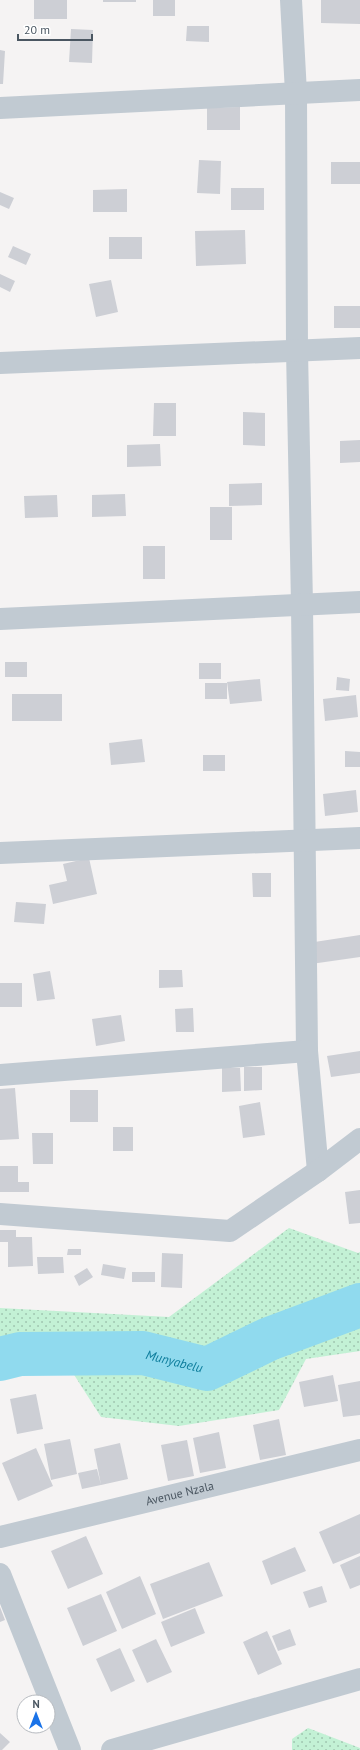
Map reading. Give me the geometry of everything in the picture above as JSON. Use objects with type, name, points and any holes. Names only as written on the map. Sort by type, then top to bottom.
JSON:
[{"type":"street","points":[[291,0],[296,93],[296,350],[302,605],[307,1051],[318,1171]]},
{"type":"street","points":[[0,108],[360,90]]},
{"type":"street","points":[[0,363],[360,348]]},
{"type":"street","points":[[0,619],[360,602]]},
{"type":"street","points":[[0,853],[360,838]]},
{"type":"street","points":[[0,1075],[307,1051]]},
{"type":"street","points":[[0,1214],[230,1231],[318,1171],[360,1139]]},
{"type":"street","name":"Avenue Nzala","points":[[0,1537],[360,1450]]},
{"type":"street","points":[[0,1574],[70,1750]]},
{"type":"street","points":[[112,1750],[360,1679]]},
{"type":"green space","points":[[289,1228],[358,1253],[360,1252],[360,1351],[306,1359],[279,1410],[179,1426],[101,1417],[71,1370],[8,1365],[0,1361],[0,1308],[169,1317]]},
{"type":"green space","points":[[308,1728],[360,1748],[360,1750],[292,1750],[292,1739]]},
{"type":"building","points":[[34,0],[67,0],[67,19],[34,19]]},
{"type":"building","points":[[103,0],[136,0],[136,2],[103,2]]},
{"type":"building","points":[[153,0],[175,0],[175,16],[153,16]]},
{"type":"building","points":[[321,0],[360,0],[360,24],[321,23]]},
{"type":"building","points":[[187,26],[209,26],[209,42],[186,41]]},
{"type":"building","points":[[71,29],[93,30],[92,63],[69,62]]},
{"type":"building","points":[[0,50],[5,51],[3,84],[0,84]]},
{"type":"building","points":[[240,107],[240,130],[207,130],[207,108]]},
{"type":"building","points":[[199,160],[221,161],[220,194],[197,193]]},
{"type":"building","points":[[331,162],[360,162],[360,184],[331,184]]},
{"type":"building","points":[[231,188],[264,188],[264,210],[231,210]]},
{"type":"building","points":[[127,189],[127,212],[93,212],[93,190]]},
{"type":"building","points":[[0,192],[14,198],[9,209],[0,205]]},
{"type":"building","points":[[245,230],[246,264],[196,266],[195,231]]},
{"type":"building","points":[[109,237],[142,237],[142,259],[109,259]]},
{"type":"building","points":[[13,246],[31,254],[26,265],[8,257]]},
{"type":"building","points":[[0,274],[15,281],[10,292],[0,287]]},
{"type":"building","points":[[111,280],[118,312],[96,317],[89,284]]},
{"type":"building","points":[[334,306],[360,306],[360,328],[334,328]]},
{"type":"building","points":[[154,403],[176,403],[176,436],[153,436]]},
{"type":"building","points":[[243,412],[265,413],[265,446],[243,445]]},
{"type":"building","points":[[360,440],[360,462],[340,463],[340,441]]},
{"type":"building","points":[[160,444],[161,466],[127,467],[127,445]]},
{"type":"building","points":[[262,483],[262,505],[229,506],[229,484]]},
{"type":"building","points":[[125,494],[126,516],[92,517],[92,495]]},
{"type":"building","points":[[57,495],[58,517],[25,518],[24,496]]},
{"type":"building","points":[[210,507],[232,507],[232,540],[210,540]]},
{"type":"building","points":[[143,546],[165,546],[165,579],[143,579]]},
{"type":"building","points":[[5,662],[27,662],[27,677],[5,677]]},
{"type":"building","points":[[199,663],[221,663],[221,679],[199,679]]},
{"type":"building","points":[[337,677],[350,679],[349,691],[336,690]]},
{"type":"building","points":[[260,679],[262,701],[230,704],[227,682]]},
{"type":"building","points":[[205,683],[227,683],[227,699],[205,699]]},
{"type":"building","points":[[12,694],[62,694],[62,721],[12,721]]},
{"type":"building","points":[[356,695],[358,717],[325,721],[323,699]]},
{"type":"building","points":[[142,739],[145,762],[111,765],[109,743]]},
{"type":"building","points":[[345,751],[360,752],[360,767],[345,767]]},
{"type":"building","points":[[203,755],[225,755],[225,771],[203,771]]},
{"type":"building","points":[[356,790],[358,812],[325,816],[323,794]]},
{"type":"building","points":[[89,858],[97,894],[53,904],[49,885],[67,881],[63,864]]},
{"type":"building","points":[[252,873],[271,873],[271,897],[253,897]]},
{"type":"building","points":[[16,902],[46,904],[44,924],[14,922]]},
{"type":"building","points":[[360,935],[360,957],[311,964],[308,943]]},
{"type":"building","points":[[159,970],[182,970],[183,987],[159,988]]},
{"type":"building","points":[[50,971],[55,999],[37,1001],[33,974]]},
{"type":"building","points":[[0,983],[22,983],[22,1007],[0,1007]]},
{"type":"building","points":[[193,1008],[194,1032],[176,1032],[175,1009]]},
{"type":"building","points":[[121,1015],[125,1041],[96,1046],[92,1019]]},
{"type":"building","points":[[360,1051],[360,1073],[331,1077],[327,1056]]},
{"type":"building","points":[[244,1067],[262,1067],[262,1090],[244,1091]]},
{"type":"building","points":[[222,1068],[240,1068],[241,1091],[222,1092]]},
{"type":"building","points":[[15,1088],[19,1139],[0,1140],[0,1089]]},
{"type":"building","points":[[70,1090],[98,1090],[98,1122],[70,1122]]},
{"type":"building","points":[[260,1102],[265,1135],[243,1138],[239,1106]]},
{"type":"building","points":[[113,1127],[133,1127],[133,1151],[113,1151]]},
{"type":"building","points":[[32,1133],[53,1133],[53,1164],[33,1164]]},
{"type":"building","points":[[0,1166],[18,1166],[18,1182],[29,1182],[29,1192],[0,1192]]},
{"type":"building","points":[[360,1190],[360,1223],[349,1224],[345,1192]]},
{"type":"building","points":[[0,1230],[16,1230],[16,1237],[32,1237],[33,1266],[8,1267],[8,1242],[0,1242]]},
{"type":"building","points":[[68,1249],[81,1249],[81,1255],[67,1255]]},
{"type":"building","points":[[162,1253],[183,1254],[182,1288],[161,1287]]},
{"type":"building","points":[[37,1257],[63,1257],[64,1273],[38,1274]]},
{"type":"building","points":[[103,1264],[126,1268],[124,1279],[101,1275]]},
{"type":"building","points":[[87,1268],[93,1277],[79,1286],[74,1276]]},
{"type":"building","points":[[132,1272],[155,1272],[155,1282],[132,1282]]},
{"type":"building","points":[[333,1375],[338,1401],[304,1407],[299,1382]]},
{"type":"building","points":[[360,1381],[360,1415],[343,1417],[338,1385]]},
{"type":"building","points":[[36,1394],[43,1429],[17,1434],[10,1399]]},
{"type":"building","points":[[279,1419],[286,1455],[260,1460],[253,1425]]},
{"type":"building","points":[[219,1432],[226,1468],[200,1473],[193,1438]]},
{"type":"building","points":[[70,1439],[77,1474],[51,1480],[44,1444]]},
{"type":"building","points":[[187,1440],[194,1476],[168,1481],[161,1445]]},
{"type":"building","points":[[120,1443],[128,1479],[101,1485],[94,1449]]},
{"type":"building","points":[[36,1448],[53,1486],[18,1501],[2,1463]]},
{"type":"building","points":[[97,1469],[101,1485],[82,1489],[78,1473]]},
{"type":"building","points":[[360,1514],[360,1553],[333,1564],[319,1532]]},
{"type":"building","points":[[86,1536],[103,1574],[68,1589],[51,1551]]},
{"type":"building","points":[[295,1547],[306,1571],[271,1585],[262,1561]]},
{"type":"building","points":[[360,1556],[360,1585],[350,1589],[340,1565]]},
{"type":"building","points":[[209,1562],[223,1596],[163,1619],[150,1584]]},
{"type":"building","points":[[140,1576],[156,1614],[122,1629],[106,1592]]},
{"type":"building","points":[[322,1586],[327,1602],[309,1608],[303,1592]]},
{"type":"building","points":[[101,1594],[117,1631],[83,1646],[67,1608]]},
{"type":"building","points":[[0,1607],[5,1620],[0,1622]]},
{"type":"building","points":[[195,1608],[205,1633],[171,1647],[161,1622]]},
{"type":"building","points":[[290,1629],[296,1645],[278,1651],[272,1636]]},
{"type":"building","points":[[267,1631],[282,1664],[258,1675],[243,1642]]},
{"type":"building","points":[[156,1639],[172,1672],[147,1683],[132,1650]]},
{"type":"building","points":[[120,1648],[135,1681],[111,1692],[96,1659]]},
{"type":"building","points":[[0,1733],[10,1742],[2,1750],[0,1750]]},
{"type":"waterway","name":"Munyabelu","points":[[0,1359],[20,1354],[143,1353],[207,1369],[269,1339],[360,1305]]}]
